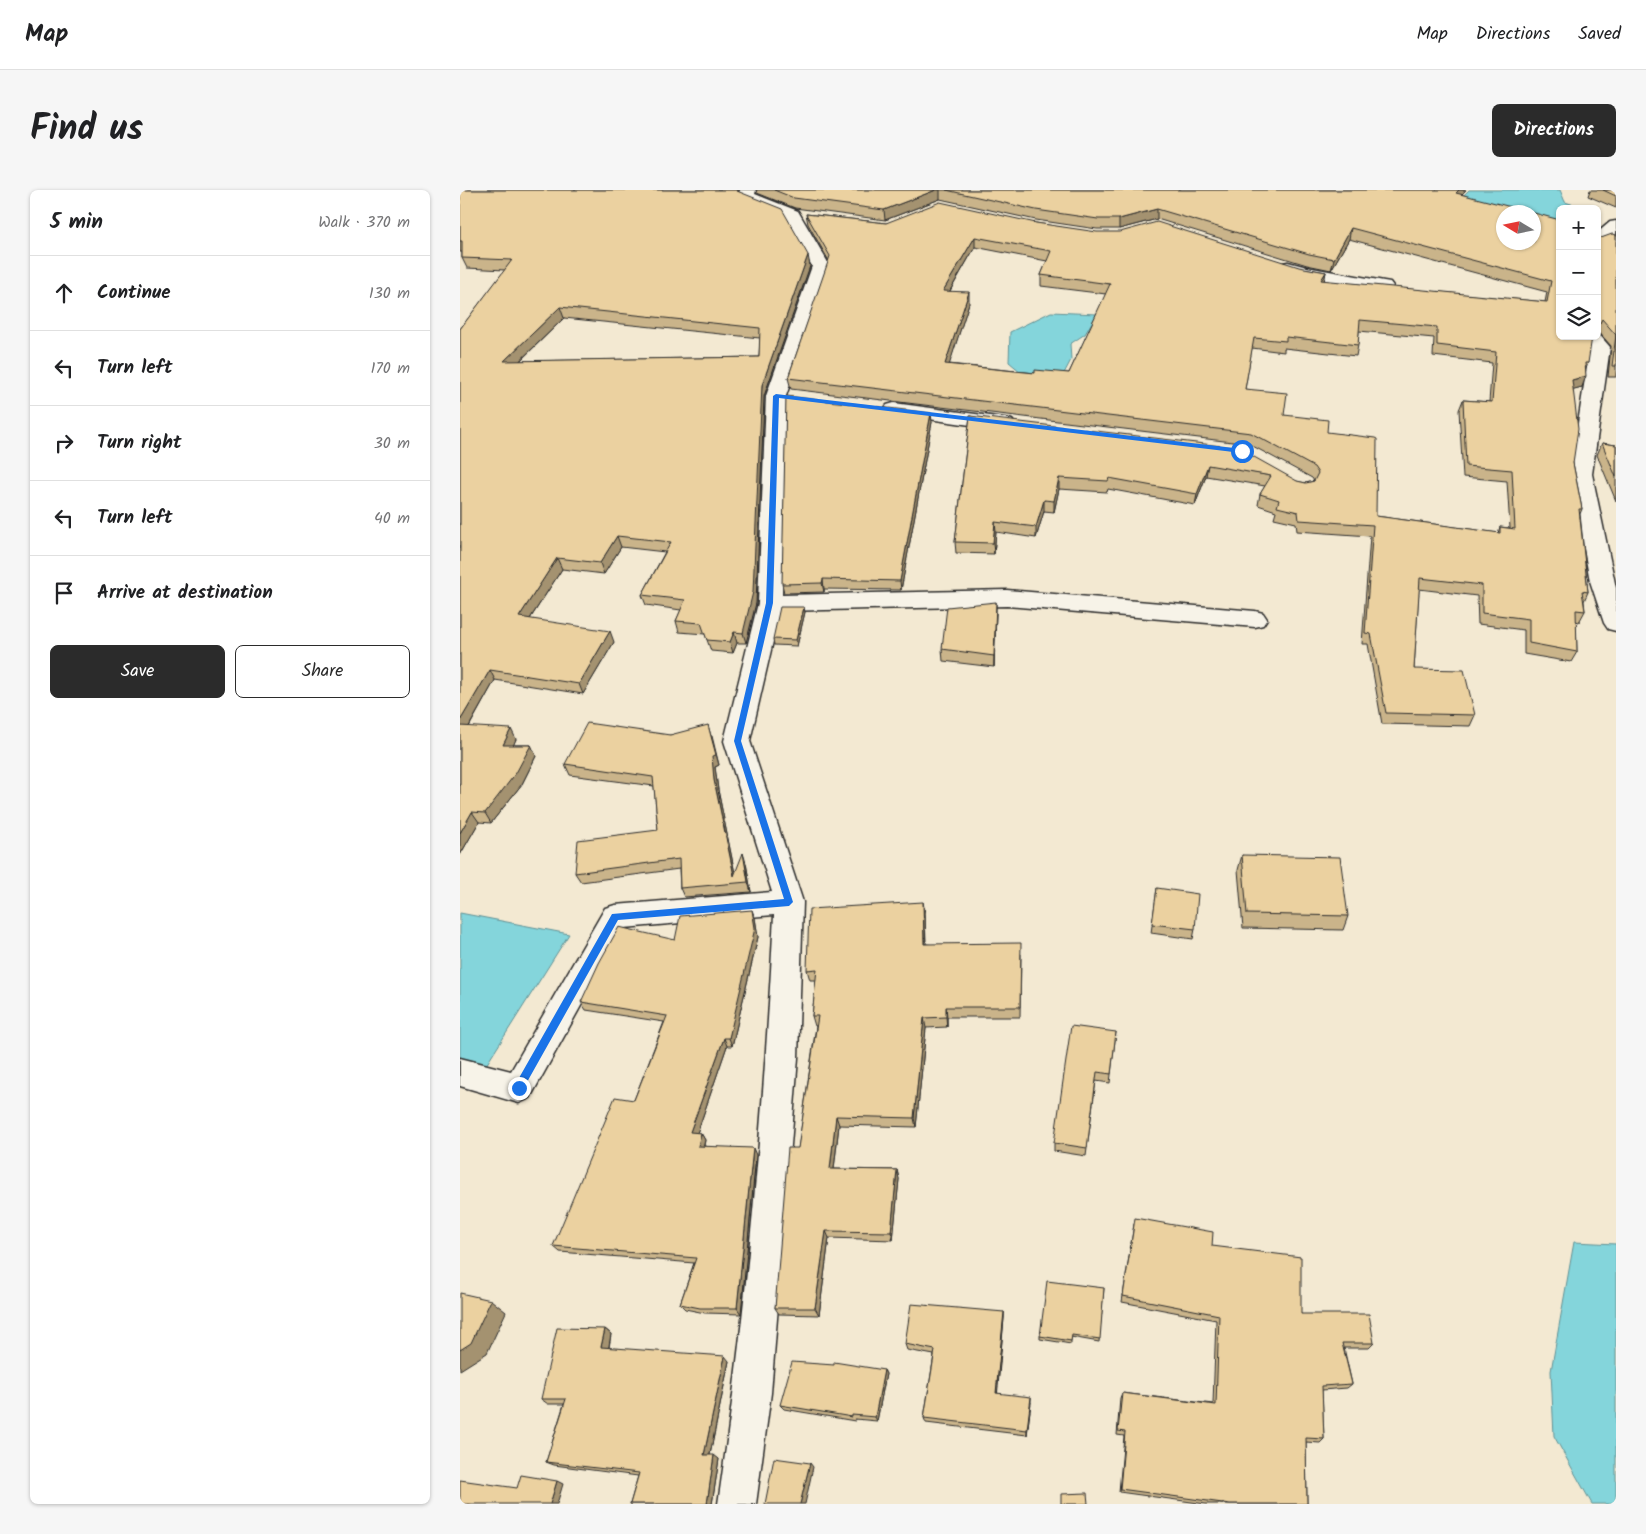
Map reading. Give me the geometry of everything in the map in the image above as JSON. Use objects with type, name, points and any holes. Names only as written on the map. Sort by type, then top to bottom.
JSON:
[{"type":"street","points":[[738,1504],[753,1393],[779,1098],[789,902],[737,741],[770,603],[786,397],[821,266],[803,216],[746,196],[748,190]]},
{"type":"street","points":[[1601,239],[1616,226]]},
{"type":"street","points":[[1276,263],[1304,272],[1384,286]]},
{"type":"street","points":[[1594,340],[1600,346],[1581,474],[1602,581],[1616,623]]},
{"type":"street","points":[[871,407],[1026,426]]},
{"type":"street","points":[[770,603],[1007,598],[1255,620]]},
{"type":"street","points":[[460,1072],[519,1088],[615,917],[789,902]]},
{"type":"water","points":[[1469,190],[1560,190],[1565,202],[1574,205],[1556,205],[1556,226],[1541,221],[1541,205],[1496,205],[1496,207],[1462,197]]},
{"type":"water","points":[[1051,312],[1097,314],[1085,334],[1070,344],[1071,360],[1061,379],[1027,377],[1009,362],[1010,332]]},
{"type":"water","points":[[460,913],[569,934],[483,1070],[460,1066]]},
{"type":"water","points":[[1574,1242],[1616,1244],[1616,1504],[1592,1504],[1554,1436],[1551,1371]]},
{"type":"building","points":[[460,190],[737,190],[782,209],[808,255],[762,385],[753,592],[743,633],[734,632],[730,642],[707,640],[701,623],[676,621],[685,600],[642,595],[671,542],[617,536],[600,563],[557,558],[519,617],[610,631],[579,684],[490,670],[460,721],[460,329],[512,260],[462,258],[462,241],[460,241]],"holes":[[[560,307],[760,328],[759,357],[504,361]]]},
{"type":"building","points":[[774,190],[936,190],[884,210],[794,198]]},
{"type":"building","points":[[946,190],[1459,190],[1456,193],[1503,205],[1496,205],[1496,250],[1541,250],[1541,215],[1556,219],[1556,340],[1592,340],[1588,363],[1585,363],[1586,376],[1572,380],[1578,429],[1573,463],[1582,509],[1579,509],[1588,592],[1582,591],[1585,611],[1576,610],[1577,652],[1529,643],[1529,619],[1482,613],[1482,585],[1420,578],[1414,669],[1464,670],[1475,715],[1386,713],[1371,634],[1365,633],[1373,525],[1299,520],[1298,512],[1277,507],[1279,500],[1260,494],[1271,476],[1208,465],[1197,494],[1109,478],[1108,481],[1059,478],[1054,501],[1044,500],[1036,527],[995,522],[993,543],[955,542],[970,416],[1238,448],[1297,481],[1306,483],[1314,481],[1318,473],[1314,467],[1251,433],[788,378],[830,256],[806,214],[886,223],[940,202],[1036,223],[1097,232],[1120,232],[1157,222],[1299,267],[1326,272],[1321,280],[1547,302],[1551,281],[1351,228],[1334,259],[1309,254],[1157,209],[1119,219],[1098,219],[1036,210]],"holes":[[[975,237],[1051,251],[1041,275],[1110,284],[1069,373],[1035,370],[1035,373],[945,364],[969,292],[943,291]],[[1360,320],[1437,327],[1437,345],[1496,352],[1492,402],[1463,400],[1466,466],[1512,470],[1515,529],[1500,527],[1500,533],[1376,516],[1377,439],[1327,432],[1328,420],[1284,415],[1287,393],[1245,389],[1254,338],[1286,341],[1286,337],[1358,345]]]},
{"type":"building","points":[[1603,190],[1616,190],[1616,196]]},
{"type":"building","points":[[1612,234],[1616,235],[1616,335],[1602,319],[1601,321],[1601,238]]},
{"type":"building","points":[[1616,335],[1616,366],[1612,366]]},
{"type":"building","points":[[786,396],[931,413],[900,581],[823,579],[822,583],[782,584]]},
{"type":"building","points":[[1602,443],[1616,445],[1616,477]]},
{"type":"building","points":[[996,602],[994,656],[942,649],[947,607]]},
{"type":"building","points":[[780,607],[804,607],[796,640],[773,639]]},
{"type":"building","points":[[587,723],[670,735],[708,725],[716,755],[712,756],[714,780],[734,876],[743,853],[748,882],[680,888],[679,859],[575,873],[578,840],[658,830],[653,777],[565,764]]},
{"type":"building","points":[[460,726],[511,729],[503,745],[531,745],[516,773],[485,813],[472,812],[460,833]]},
{"type":"building","points":[[1242,855],[1340,857],[1348,916],[1247,914]]},
{"type":"building","points":[[1157,888],[1198,894],[1195,929],[1152,924]]},
{"type":"building","points":[[923,902],[924,944],[1021,943],[1020,1007],[946,1007],[946,1017],[924,1018],[914,1118],[836,1116],[830,1169],[897,1170],[891,1232],[826,1231],[815,1308],[775,1308],[788,1148],[798,1148],[818,1016],[812,1016],[817,969],[807,970],[809,909]]},
{"type":"building","points":[[752,910],[755,928],[729,1038],[724,1038],[690,1132],[701,1133],[698,1146],[753,1148],[737,1308],[700,1308],[680,1304],[696,1258],[553,1246],[615,1097],[634,1100],[667,1016],[581,1002],[599,963],[619,927],[675,940],[680,916]]},
{"type":"building","points":[[1071,1026],[1116,1032],[1111,1074],[1097,1072],[1087,1148],[1054,1143]]},
{"type":"building","points":[[1135,1218],[1213,1232],[1212,1246],[1301,1257],[1301,1314],[1369,1314],[1374,1343],[1342,1343],[1352,1384],[1322,1386],[1324,1439],[1306,1438],[1307,1504],[1230,1504],[1120,1489],[1125,1432],[1118,1431],[1122,1393],[1216,1405],[1219,1315],[1123,1296]]},
{"type":"building","points":[[1047,1281],[1104,1288],[1100,1339],[1072,1335],[1071,1341],[1040,1336]]},
{"type":"building","points":[[460,1293],[491,1300],[471,1343],[460,1350]]},
{"type":"building","points":[[911,1304],[1004,1312],[996,1393],[1031,1397],[1027,1430],[924,1418],[935,1350],[905,1344]]},
{"type":"building","points":[[557,1328],[605,1329],[601,1347],[725,1356],[704,1455],[714,1455],[707,1504],[630,1504],[639,1473],[546,1462],[566,1399],[541,1399]]},
{"type":"building","points":[[792,1362],[834,1365],[834,1362],[884,1370],[875,1417],[852,1415],[852,1417],[780,1405]]},
{"type":"building","points":[[774,1458],[810,1463],[800,1504],[765,1504]]},
{"type":"building","points":[[521,1475],[557,1481],[550,1504],[460,1504],[460,1480],[517,1488]]},
{"type":"building","points":[[1087,1493],[1088,1504],[1061,1504],[1061,1494]]},
{"type":"route","points":[[519,1088],[615,917],[789,902],[737,741],[770,603],[776,396],[1065,432],[1242,451]]}]
